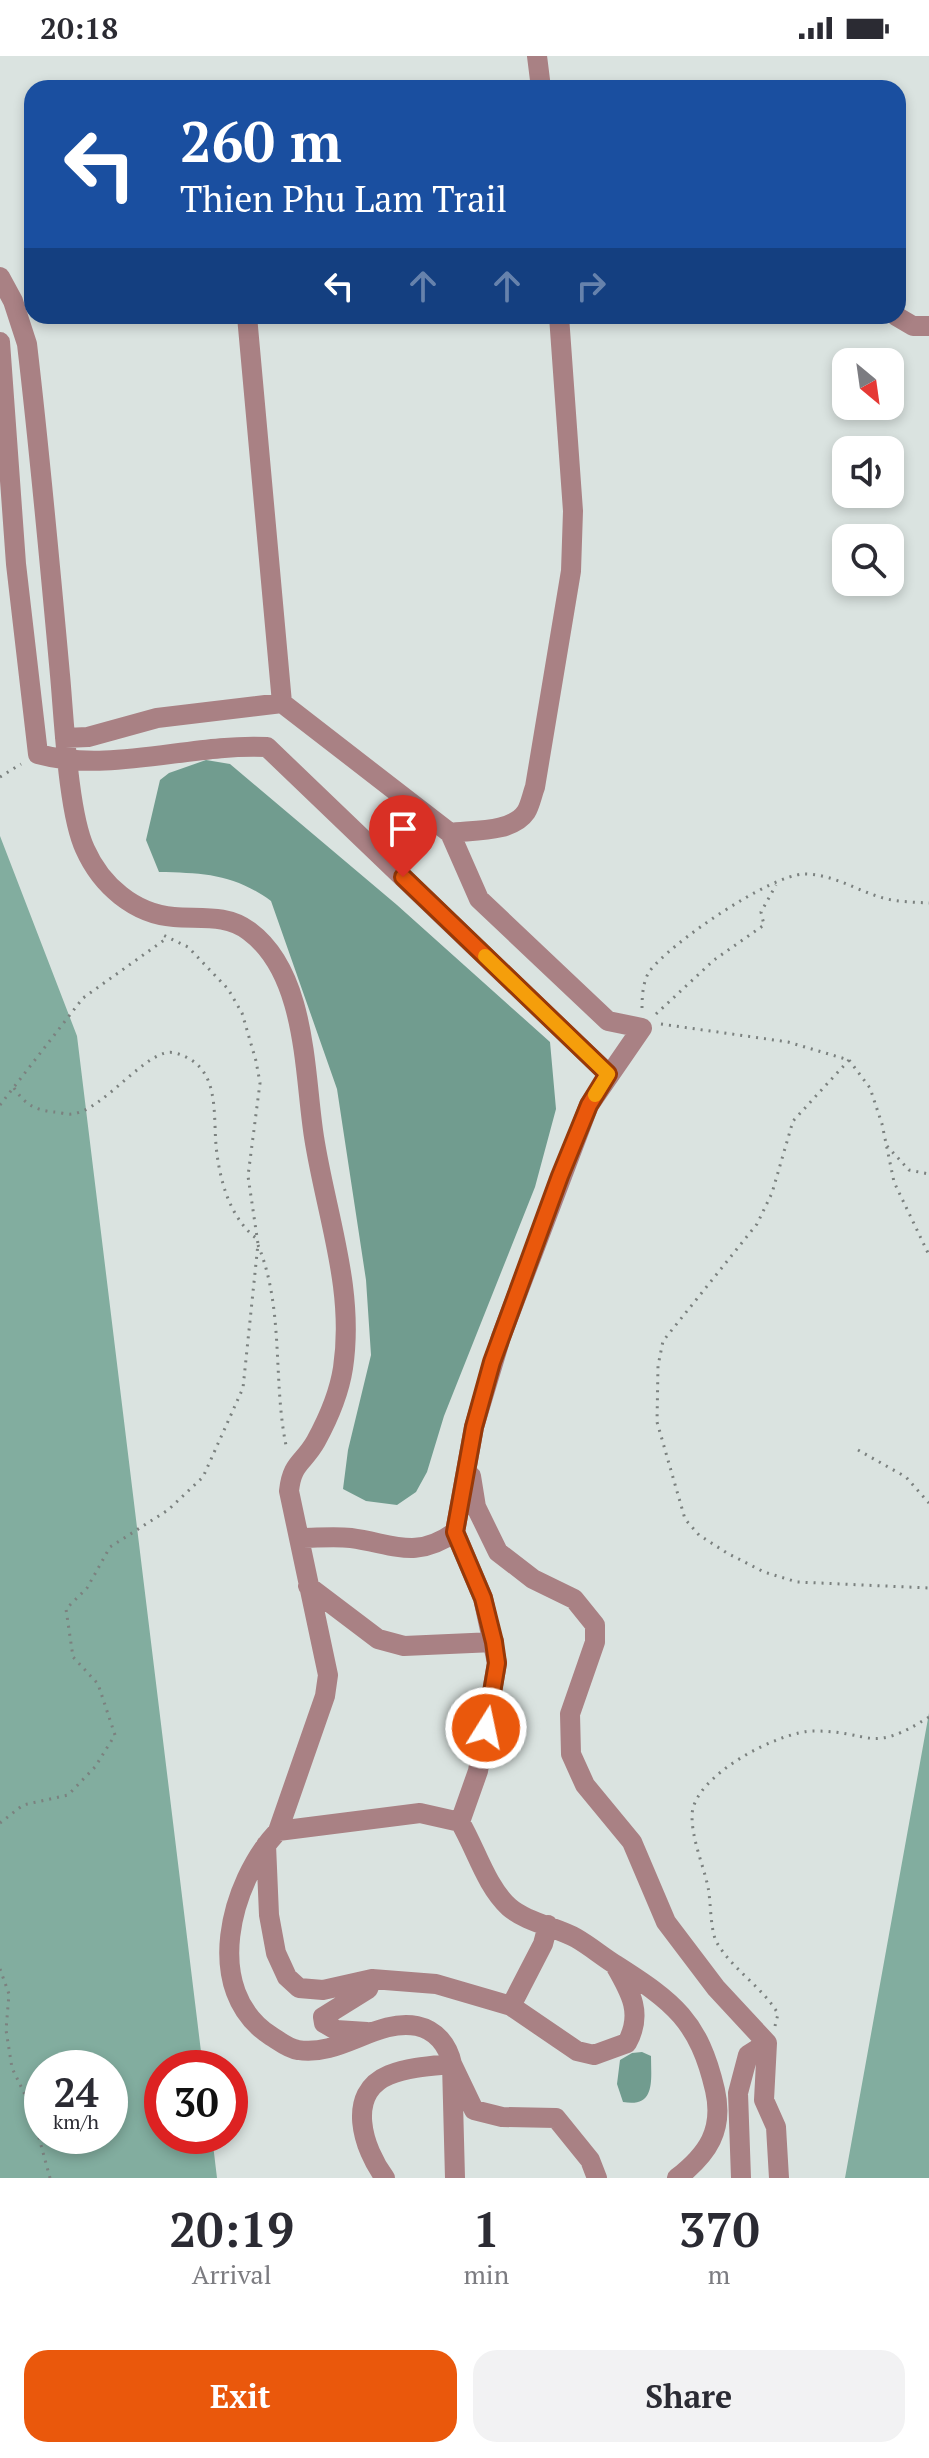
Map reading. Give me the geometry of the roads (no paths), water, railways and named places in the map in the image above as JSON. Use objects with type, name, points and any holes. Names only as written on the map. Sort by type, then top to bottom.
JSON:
[{"type":"street","points":[[537,56],[540,80]]},
{"type":"street","points":[[0,277],[13,301],[27,344],[65,738],[84,849],[104,881],[143,910],[173,917],[228,921],[248,929],[271,951],[288,989],[309,1075],[314,1135],[340,1261],[348,1327],[342,1373],[329,1415],[313,1446],[291,1469],[289,1491],[328,1675],[325,1696],[272,1838],[240,1896],[230,1935],[234,1983],[240,2003],[262,2030],[297,2050],[340,2046],[405,2025],[430,2030],[449,2051],[452,2064],[455,2178]]},
{"type":"street","points":[[906,322],[913,326],[929,326]]},
{"type":"street","points":[[248,324],[282,703]]},
{"type":"street","points":[[450,833],[514,823],[526,813],[535,787],[571,571],[572,480],[560,324]]},
{"type":"street","points":[[0,342],[16,564],[38,754],[69,762],[238,745],[267,747],[608,1074]]},
{"type":"street","points":[[65,738],[88,737],[157,718],[282,703],[450,833],[479,899],[608,1021],[642,1028],[589,1105],[484,1386],[455,1532],[483,1598],[497,1663],[483,1745],[460,1822],[496,1891],[511,1909],[575,1938],[614,1964],[676,2007],[697,2037],[712,2077],[717,2102],[713,2138],[706,2153],[677,2178]]},
{"type":"street","points":[[468,1458],[476,1507],[498,1552],[523,1573],[574,1599],[595,1625],[595,1642],[570,1714],[571,1754],[585,1785],[632,1842],[666,1922],[716,1988],[767,2043],[764,2100],[776,2127],[779,2178]]},
{"type":"street","points":[[300,1538],[346,1537],[416,1549],[435,1546],[455,1532]]},
{"type":"street","points":[[308,1586],[378,1639],[404,1646],[494,1642]]},
{"type":"street","points":[[272,1838],[420,1813],[460,1822]]},
{"type":"street","points":[[272,1838],[269,1915],[276,1953],[287,1977],[310,1991],[372,1979],[436,1984],[511,2006],[577,2051],[594,2055],[627,2043],[635,2019],[635,2005],[614,1964]]},
{"type":"street","points":[[511,2006],[543,1944],[548,1925]]},
{"type":"street","points":[[372,1979],[368,1989],[323,2017],[324,2023],[336,2030],[375,2033]]},
{"type":"street","points":[[741,2178],[738,2093],[748,2055],[767,2043]]},
{"type":"street","points":[[385,2178],[363,2133],[361,2113],[368,2092],[386,2076],[411,2068],[452,2064]]},
{"type":"street","points":[[452,2064],[474,2110],[502,2117],[556,2118],[590,2160],[597,2178]]}]
